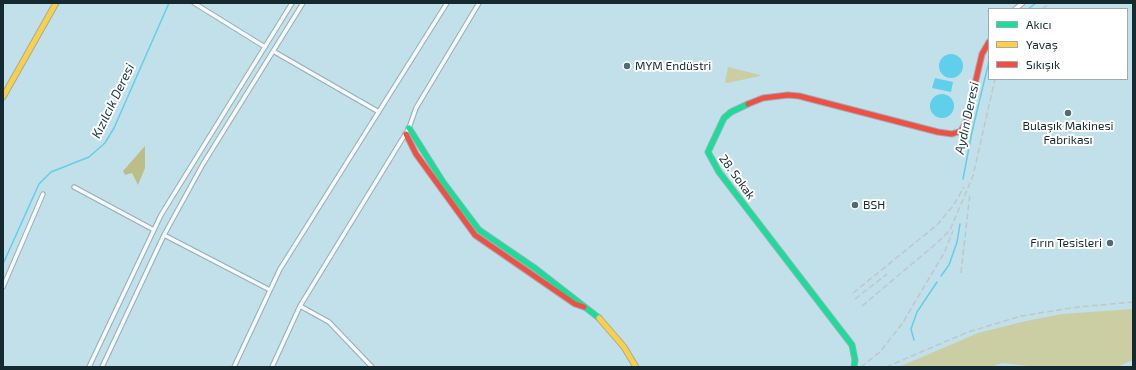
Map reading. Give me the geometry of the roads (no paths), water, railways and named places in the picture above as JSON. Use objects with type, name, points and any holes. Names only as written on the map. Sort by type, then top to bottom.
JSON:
[{"type":"street","points":[[3,98],[56,3]]},
{"type":"street","points":[[194,3],[265,47]]},
{"type":"street","points":[[89,367],[161,215],[292,3]]},
{"type":"street","points":[[102,367],[164,235],[204,164],[303,3]]},
{"type":"street","points":[[234,367],[280,269],[447,3]]},
{"type":"street","points":[[272,367],[300,306],[410,128],[416,108],[480,3]]},
{"type":"street","name":"28. Sokak","points":[[854,367],[855,360],[852,345],[719,172],[708,152],[724,118],[731,112],[744,105],[763,98],[788,95],[799,96],[938,132],[952,134],[961,131],[966,122],[982,54],[988,44]]},
{"type":"street","points":[[273,52],[379,112]]},
{"type":"street","points":[[410,128],[442,182],[479,230],[536,269],[599,317],[636,367]]},
{"type":"street","points":[[406,134],[420,160],[475,235],[575,304],[587,308]]},
{"type":"street","points":[[74,187],[154,230]]},
{"type":"street","points":[[3,287],[43,194]]},
{"type":"street","points":[[164,235],[270,290]]},
{"type":"street","points":[[300,306],[329,322],[372,367]]},
{"type":"water","points":[[946,54],[956,54],[963,61],[963,71],[956,78],[946,78],[939,71],[939,61]]},
{"type":"water","points":[[935,78],[953,82],[951,92],[932,88]]},
{"type":"water","points":[[942,94],[951,97],[954,106],[951,115],[942,118],[933,115],[930,106],[933,97]]},
{"type":"waterway","name":"Kızılcık Deresi","points":[[3,264],[39,184],[51,172],[89,157],[105,143],[114,128],[169,3]]},
{"type":"waterway","name":"Aydın Deresi","points":[[1029,8],[1036,3]]},
{"type":"waterway","name":"Aydın Deresi","points":[[963,179],[972,132],[988,65]]},
{"type":"waterway","name":"Aydın Deresi","points":[[941,276],[949,265],[957,242],[960,224]]},
{"type":"waterway","name":"Aydın Deresi","points":[[914,340],[911,329],[917,312],[937,282]]},
{"type":"railway","points":[[1044,8],[1051,3]]},
{"type":"railway","points":[[862,306],[938,242],[950,230],[973,176],[995,80]]},
{"type":"railway","points":[[853,293],[937,225],[953,206],[964,187]]},
{"type":"railway","points":[[961,273],[970,193]]},
{"type":"railway","points":[[861,367],[880,352],[902,324],[944,253],[953,231]]},
{"type":"railway","points":[[855,299],[887,274]]},
{"type":"railway","points":[[886,367],[968,332],[1021,316],[1078,307],[1133,302]]},
{"type":"place","name":"MYM Endüstri","points":[[627,66]]},
{"type":"place","name":"Bulaşık Makinesi Fabrikası","points":[[1068,113]]},
{"type":"place","name":"BSH","points":[[855,205]]},
{"type":"place","name":"Fırın Tesisleri","points":[[1110,243]]}]
